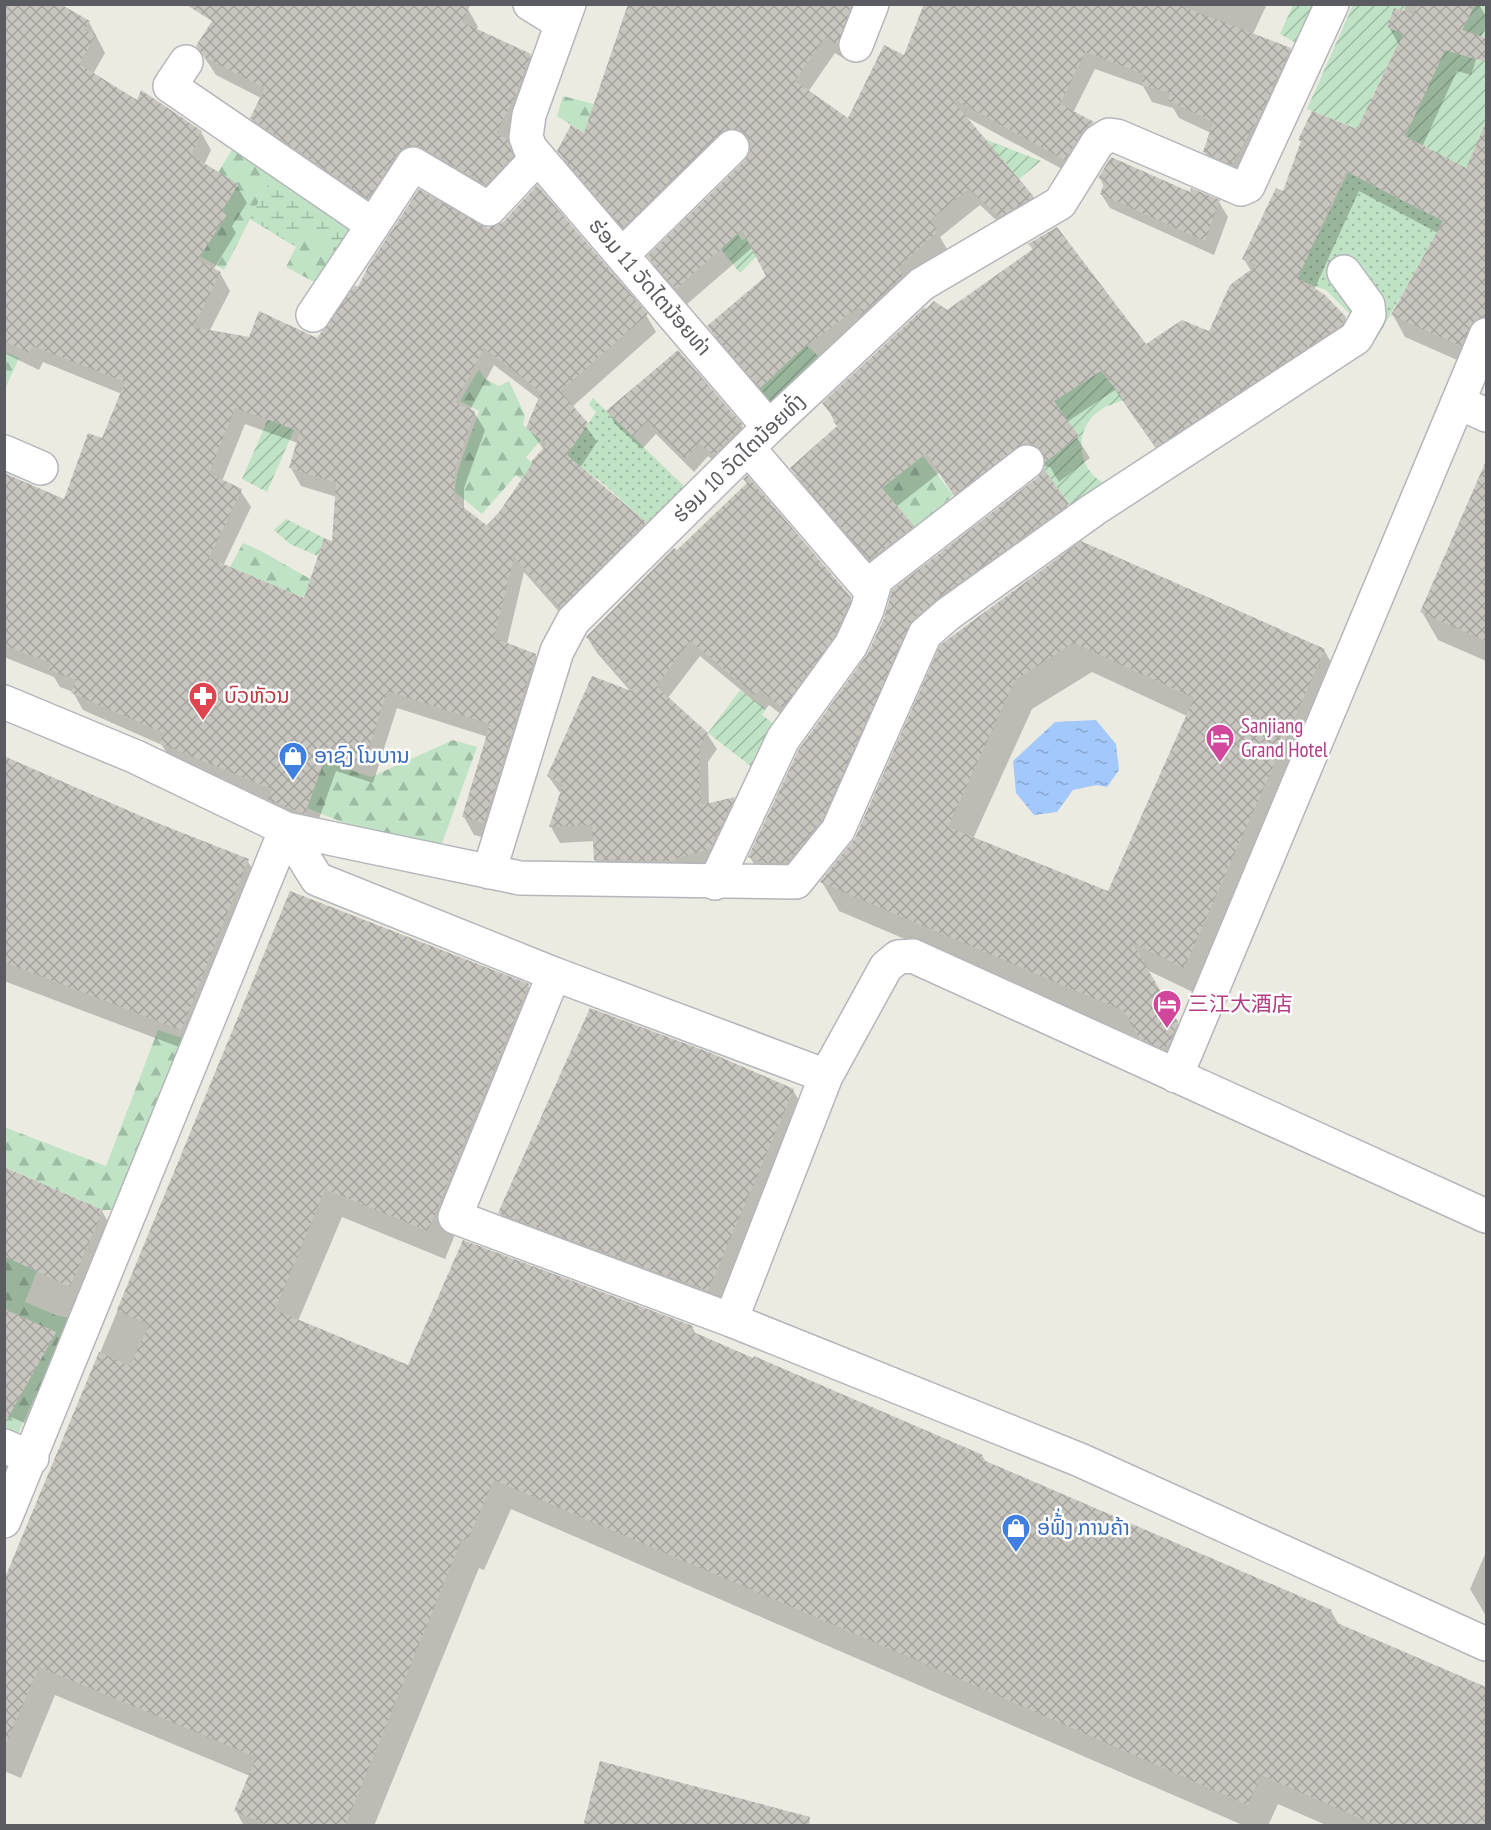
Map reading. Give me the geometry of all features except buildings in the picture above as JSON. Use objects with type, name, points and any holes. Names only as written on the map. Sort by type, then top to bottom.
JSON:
[{"type":"street","points":[[313,315],[413,164],[489,208],[534,153],[526,137],[529,115],[565,14],[530,4]]},
{"type":"street","points":[[856,45],[872,4]]},
{"type":"street","name":"ຮ່ອມ 10 ວັດໄຕນ້ອຍທົ່ງ","points":[[489,873],[564,635],[573,621],[758,438],[922,284],[1060,202],[1098,142],[1109,135],[1117,136],[1241,189],[1248,186],[1332,4]]},
{"type":"street","points":[[186,62],[170,86],[373,225]]},
{"type":"street","points":[[622,255],[732,147]]},
{"type":"street","name":"ຮ່ອມ 11 ວັດໄຕນ້ອຍທ່າ","points":[[534,153],[622,255],[872,592]]},
{"type":"street","points":[[4,702],[136,757],[286,829],[520,878],[715,883],[796,882],[838,830],[925,634],[948,614],[1093,510],[1356,338],[1369,315],[1368,305],[1344,272]]},
{"type":"street","points":[[1176,1076],[1472,408],[1486,335]]},
{"type":"street","points":[[4,452],[41,468]]},
{"type":"street","points":[[715,883],[783,739],[843,659],[867,610],[876,579],[1027,462]]},
{"type":"street","points":[[286,829],[317,879],[554,974],[826,1076]]},
{"type":"street","points":[[4,1521],[18,1452],[286,829]]},
{"type":"street","points":[[731,1320],[826,1076],[886,967],[898,957],[913,956],[1486,1216]]},
{"type":"street","points":[[554,974],[455,1217],[731,1320],[1156,1492],[1486,1644]]},
{"type":"green space","points":[[1293,5],[1323,5],[1305,48],[1280,34]]},
{"type":"green space","points":[[1353,5],[1405,5],[1399,21],[1426,27],[1393,55],[1371,99],[1412,122],[1445,50],[1478,60],[1486,41],[1486,122],[1443,222],[1406,202],[1432,150],[1375,120],[1340,159],[1353,127],[1307,109]]},
{"type":"green space","points":[[1475,5],[1486,5],[1486,38],[1462,30]]},
{"type":"green space","points":[[563,96],[594,104],[608,148],[557,116]]},
{"type":"green space","points":[[941,122],[1041,161],[1019,179],[1004,161],[989,174]]},
{"type":"green space","points":[[237,142],[264,160],[270,180],[224,270],[200,256],[227,214],[222,211],[238,185],[218,172]]},
{"type":"green space","points":[[264,160],[357,222],[339,249],[304,231],[296,247],[250,219],[270,180]]},
{"type":"green space","points":[[1348,172],[1443,222],[1376,340],[1326,290],[1282,275],[1316,239]]},
{"type":"green space","points":[[304,231],[339,249],[320,285],[286,267]]},
{"type":"green space","points":[[737,233],[742,240],[755,233],[756,257],[740,273],[720,248]]},
{"type":"green space","points":[[806,345],[822,359],[778,406],[755,393]]},
{"type":"green space","points":[[5,352],[19,358],[5,389]]},
{"type":"green space","points":[[479,369],[485,379],[499,386],[509,381],[525,415],[523,425],[541,440],[526,457],[542,474],[531,487],[516,475],[482,514],[455,492],[461,463],[479,411],[460,401]]},
{"type":"green space","points":[[1101,371],[1124,400],[1104,408],[1086,425],[1081,446],[1083,456],[1093,475],[1102,482],[1122,474],[1075,512],[1041,465],[1045,457],[1047,461],[1079,436],[1053,402]]},
{"type":"green space","points":[[593,398],[686,488],[651,527],[605,485],[566,456],[596,412],[589,405]]},
{"type":"green space","points":[[268,419],[294,430],[267,492],[242,479]]},
{"type":"green space","points":[[923,456],[953,495],[917,530],[882,488]]},
{"type":"green space","points":[[286,519],[324,538],[318,556],[290,544],[274,530]]},
{"type":"green space","points":[[243,543],[326,588],[323,606],[230,567]]},
{"type":"green space","points":[[740,690],[766,709],[762,715],[779,728],[753,768],[708,733]]},
{"type":"green space","points":[[453,740],[477,747],[440,849],[372,834],[307,808],[324,761],[371,777]]},
{"type":"green space","points":[[158,1030],[186,1039],[114,1210],[103,1210],[5,1167],[4,1127],[106,1166]]},
{"type":"green space","points":[[4,1256],[37,1271],[25,1302],[58,1316],[71,1318],[6,1460],[5,1398],[16,1403],[56,1333],[5,1309]]},
{"type":"water","points":[[1096,720],[1116,744],[1119,770],[1107,787],[1097,785],[1073,790],[1057,812],[1034,815],[1016,793],[1013,761],[1055,722]]},
{"type":"place","name":"ບົວຫັວນ","points":[[203,722]]},
{"type":"place","name":"Sanjiang Grand Hotel","points":[[1220,764]]},
{"type":"place","name":"ອາຊົງ ໂນບານ","points":[[293,782]]},
{"type":"place","name":"三江大酒店","points":[[1167,1030]]},
{"type":"place","name":"ອ່ຟົ້່ງ ການຄ້າ","points":[[1016,1554]]}]
